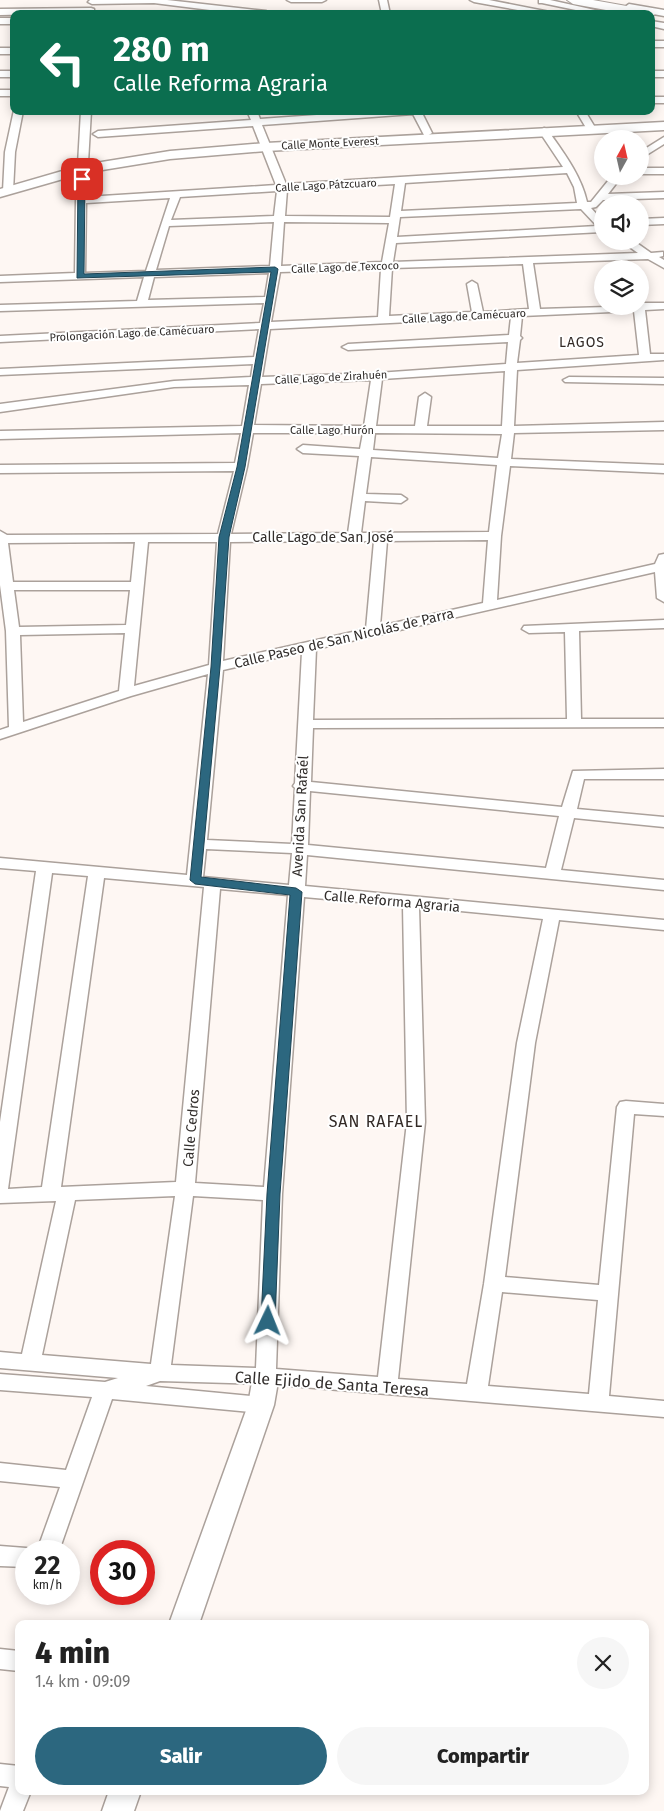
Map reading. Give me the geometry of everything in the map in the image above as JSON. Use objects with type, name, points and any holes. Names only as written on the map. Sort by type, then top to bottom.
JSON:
[{"type":"highway","points":[[555,0],[619,10]]},
{"type":"highway","points":[[573,0],[624,10]]},
{"type":"main road","name":"Calle Monte Everest","points":[[548,136],[591,129],[664,126]]},
{"type":"main road","name":"Calle Monte Everest","points":[[4,192],[170,155],[268,153],[548,136],[664,134]]},
{"type":"main road","name":"Calle Monte Everest","points":[[230,163],[268,153]]},
{"type":"main road","name":"Calle Monte Everest","points":[[82,174],[131,174]]},
{"type":"main road","points":[[185,1620],[260,1405],[266,1376]]},
{"type":"main road","points":[[118,1811],[124,1795]]},
{"type":"street","points":[[289,2],[322,0]]},
{"type":"street","points":[[474,0],[533,10]]},
{"type":"street","points":[[535,0],[588,10]]},
{"type":"street","points":[[593,0],[630,10]]},
{"type":"street","points":[[36,10],[160,1],[233,10]]},
{"type":"street","points":[[4,192],[5,152],[17,115]]},
{"type":"street","points":[[80,276],[81,200],[86,115]]},
{"type":"street","points":[[195,880],[216,667],[224,537],[241,467],[270,300],[275,269],[282,187],[253,115]]},
{"type":"street","points":[[98,134],[357,115]]},
{"type":"street","points":[[417,115],[427,133]]},
{"type":"street","points":[[582,115],[591,129]]},
{"type":"street","points":[[548,136],[594,213]]},
{"type":"street","points":[[649,149],[664,140]]},
{"type":"street","points":[[652,147],[664,147]]},
{"type":"street","name":"Calle Lago Pátzcuaro","points":[[81,200],[570,170]]},
{"type":"street","points":[[649,171],[664,171]]},
{"type":"street","points":[[383,320],[387,265],[401,180]]},
{"type":"street","points":[[603,195],[610,185]]},
{"type":"street","points":[[141,304],[165,223],[176,194]]},
{"type":"street","points":[[649,195],[664,195]]},
{"type":"street","points":[[165,223],[394,217],[588,205],[594,201]]},
{"type":"street","points":[[649,222],[664,221]]},
{"type":"street","points":[[392,240],[594,225]]},
{"type":"street","points":[[645,250],[658,256],[664,266]]},
{"type":"street","name":"Calle Lago de Texcoco","points":[[0,279],[658,256]]},
{"type":"street","points":[[528,262],[535,313]]},
{"type":"street","points":[[472,284],[478,316]]},
{"type":"street","points":[[0,308],[270,300]]},
{"type":"street","name":"Calle Lago de Camécuaro","points":[[649,307],[664,306]]},
{"type":"street","name":"Calle Lago de Camécuaro","points":[[265,327],[594,310]]},
{"type":"street","points":[[490,605],[495,536],[508,430],[511,367],[516,338],[517,314]]},
{"type":"street","points":[[640,315],[644,358]]},
{"type":"street","name":"Prolongación Lago de Camécuaro","points":[[0,339],[265,327]]},
{"type":"street","points":[[348,347],[516,338]]},
{"type":"street","name":"Calle Lago de Zirahuén","points":[[0,408],[123,389],[174,384],[377,376],[664,357]]},
{"type":"street","points":[[0,372],[259,360]]},
{"type":"street","points":[[123,389],[128,366]]},
{"type":"street","points":[[354,536],[377,376]]},
{"type":"street","points":[[569,380],[664,382]]},
{"type":"street","points":[[420,430],[425,397]]},
{"type":"street","name":"Calle Lago Hurón","points":[[0,434],[248,429],[508,430],[664,426]]},
{"type":"street","points":[[303,449],[504,462],[664,468]]},
{"type":"street","points":[[0,469],[241,467]]},
{"type":"street","points":[[360,497],[401,499]]},
{"type":"street","points":[[0,535],[13,631],[16,729]]},
{"type":"street","points":[[373,631],[381,536]]},
{"type":"street","name":"Calle Lago de San José","points":[[0,539],[495,536]]},
{"type":"street","points":[[126,693],[142,538]]},
{"type":"street","points":[[663,563],[664,598]]},
{"type":"street","name":"Calle Paseo de San Nicolás de Parra","points":[[0,735],[126,693],[216,667],[490,605],[663,563]]},
{"type":"street","points":[[7,586],[136,586]]},
{"type":"street","points":[[529,629],[664,624]]},
{"type":"street","points":[[572,628],[574,723]]},
{"type":"street","points":[[13,631],[132,629]]},
{"type":"street","name":"Avenida San Rafaél","points":[[266,1376],[273,1194],[300,849],[301,786],[309,646]]},
{"type":"street","points":[[305,724],[664,723]]},
{"type":"street","points":[[552,874],[578,774],[664,774]]},
{"type":"street","points":[[301,786],[664,822]]},
{"type":"street","points":[[198,844],[300,849],[664,885]]},
{"type":"street","name":"Calle Reforma Agraria","points":[[0,863],[664,925]]},
{"type":"street","points":[[0,1187],[45,867]]},
{"type":"street","points":[[31,1361],[59,1193],[98,872]]},
{"type":"street","name":"Calle Cedros","points":[[160,1373],[185,1189],[214,882]]},
{"type":"street","points":[[387,1386],[416,1122],[411,902]]},
{"type":"street","points":[[476,1394],[494,1284],[526,1042],[552,915]]},
{"type":"street","points":[[598,1404],[626,1107],[664,1110]]},
{"type":"street","points":[[0,1196],[185,1189],[273,1194]]},
{"type":"street","points":[[494,1284],[608,1293]]},
{"type":"street","name":"Calle Ejido de Santa Teresa","points":[[0,1360],[31,1361],[160,1373],[266,1376],[664,1409]]},
{"type":"street","points":[[105,1390],[160,1373]]},
{"type":"street","points":[[0,1382],[260,1405]]},
{"type":"street","points":[[52,1540],[105,1390]]},
{"type":"street","points":[[0,1472],[74,1480]]},
{"type":"street","points":[[0,1556],[15,1557]]},
{"type":"street","points":[[0,1659],[15,1661]]},
{"type":"street","points":[[0,1775],[15,1777]]},
{"type":"street","points":[[11,1811],[17,1795]]},
{"type":"district","name":"LAGOS","points":[[582,342]]},
{"type":"district","name":"SAN RAFAEL","points":[[376,1121]]},
{"type":"route","points":[[82,179],[80,276],[275,269],[241,467],[224,537],[216,667],[195,880],[296,892],[273,1194],[268,1321]]}]
